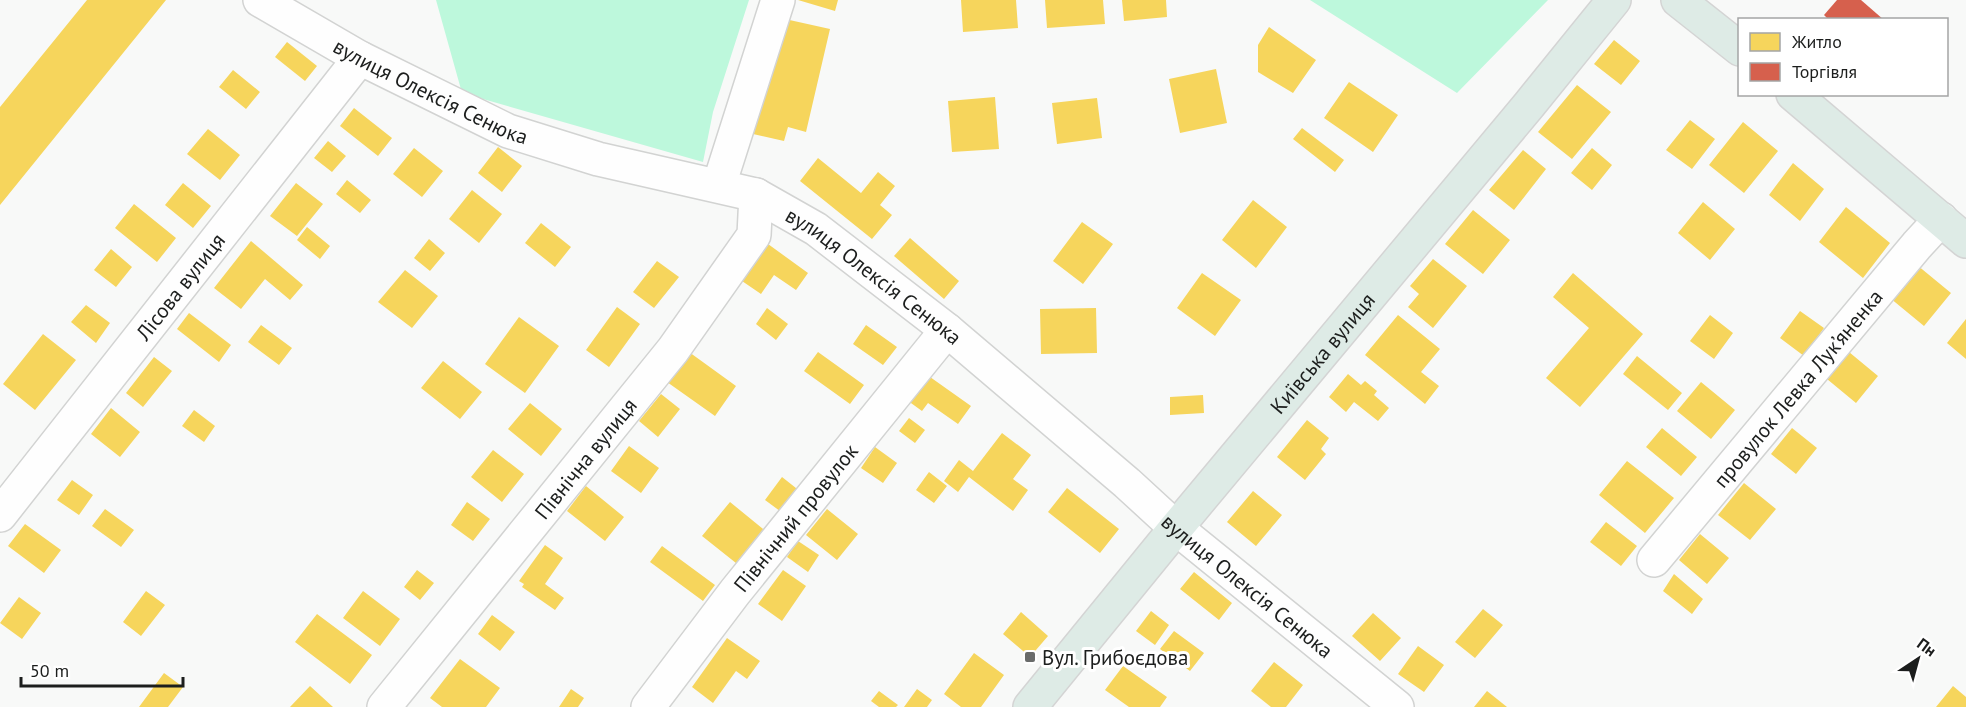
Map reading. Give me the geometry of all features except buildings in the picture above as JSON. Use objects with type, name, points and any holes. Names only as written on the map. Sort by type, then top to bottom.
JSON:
[{"type":"main road","name":"Київська вулиця","points":[[1030,707],[1614,0]]},
{"type":"main road","points":[[1678,0],[1738,47]]},
{"type":"main road","points":[[1795,96],[1966,240]]},
{"type":"street","name":"вулиця Олексія Сенюка","points":[[260,0],[360,58],[508,131],[598,159],[756,195],[816,229],[947,330],[1127,483],[1176,528],[1397,707]]},
{"type":"street","points":[[719,185],[777,0]]},
{"type":"street","name":"Лісова вулиця","points":[[0,515],[360,58]]},
{"type":"street","name":"Північна вулиця","points":[[384,707],[673,350],[754,235],[756,195]]},
{"type":"street","name":"провулок Левка Лук’яненка","points":[[1654,560],[1941,219]]},
{"type":"street","name":"Північний провулок","points":[[648,707],[735,592],[947,330]]},
{"type":"green space","points":[[436,0],[749,0],[713,112],[703,162],[462,93]]},
{"type":"green space","points":[[1310,0],[1548,0],[1457,93]]},
{"type":"place","name":"Вул. Грибоєдова","points":[[1030,657]]}]
